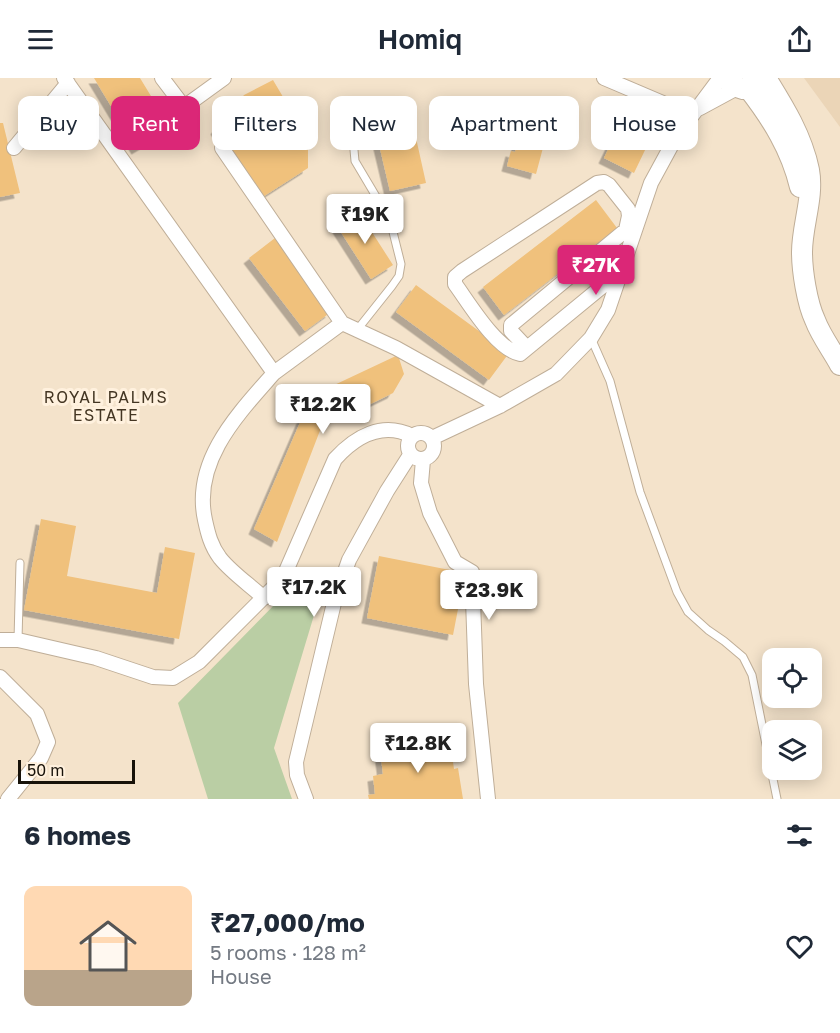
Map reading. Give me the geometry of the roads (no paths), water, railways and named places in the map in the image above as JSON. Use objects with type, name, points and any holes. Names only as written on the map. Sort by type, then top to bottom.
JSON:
[{"type":"street","points":[[162,78],[184,107],[224,78]]},
{"type":"street","points":[[604,78],[651,96]]},
{"type":"street","points":[[698,106],[720,78]]},
{"type":"street","points":[[766,78],[794,126],[804,152],[809,172],[809,197],[802,253],[805,283],[814,320],[840,365]]},
{"type":"street","points":[[14,148],[66,80],[274,373]]},
{"type":"street","points":[[698,109],[743,83],[766,111],[782,138],[797,174],[806,213]]},
{"type":"street","points":[[223,150],[342,323],[396,348],[500,406]]},
{"type":"street","points":[[432,438],[500,406],[556,374],[591,338],[608,310],[651,183],[668,150]]},
{"type":"street","points":[[526,348],[511,331],[511,324],[626,230],[628,209],[609,185],[604,182],[597,183],[455,277],[454,284],[492,333],[514,353],[520,354],[621,271]]},
{"type":"street","points":[[264,598],[221,558],[209,539],[201,504],[206,472],[220,438],[238,413],[274,373],[342,323]]},
{"type":"street","points":[[0,640],[18,640],[96,658],[153,677],[173,678],[199,662],[284,578],[335,459],[350,444],[368,433],[393,430],[412,436]]},
{"type":"street","points":[[418,433],[432,438],[433,451],[429,457],[417,457],[407,449],[412,436],[418,433]]},
{"type":"street","points":[[306,799],[297,775],[296,762],[334,603],[349,560],[387,491],[417,457]]},
{"type":"street","points":[[417,457],[421,483],[430,513],[455,562],[472,572],[476,684],[488,799]]},
{"type":"street","points":[[0,676],[37,714],[48,742],[41,758],[8,799]]},
{"type":"lane","points":[[354,150],[355,161],[390,220],[401,264],[399,276],[357,330]]},
{"type":"lane","points":[[591,338],[610,381],[640,492],[677,591],[688,612],[743,657],[752,675],[777,799]]},
{"type":"lane","points":[[18,640],[20,563]]},
{"type":"district","name":"ROYAL PALMS ESTATE","points":[[106,406]]}]
